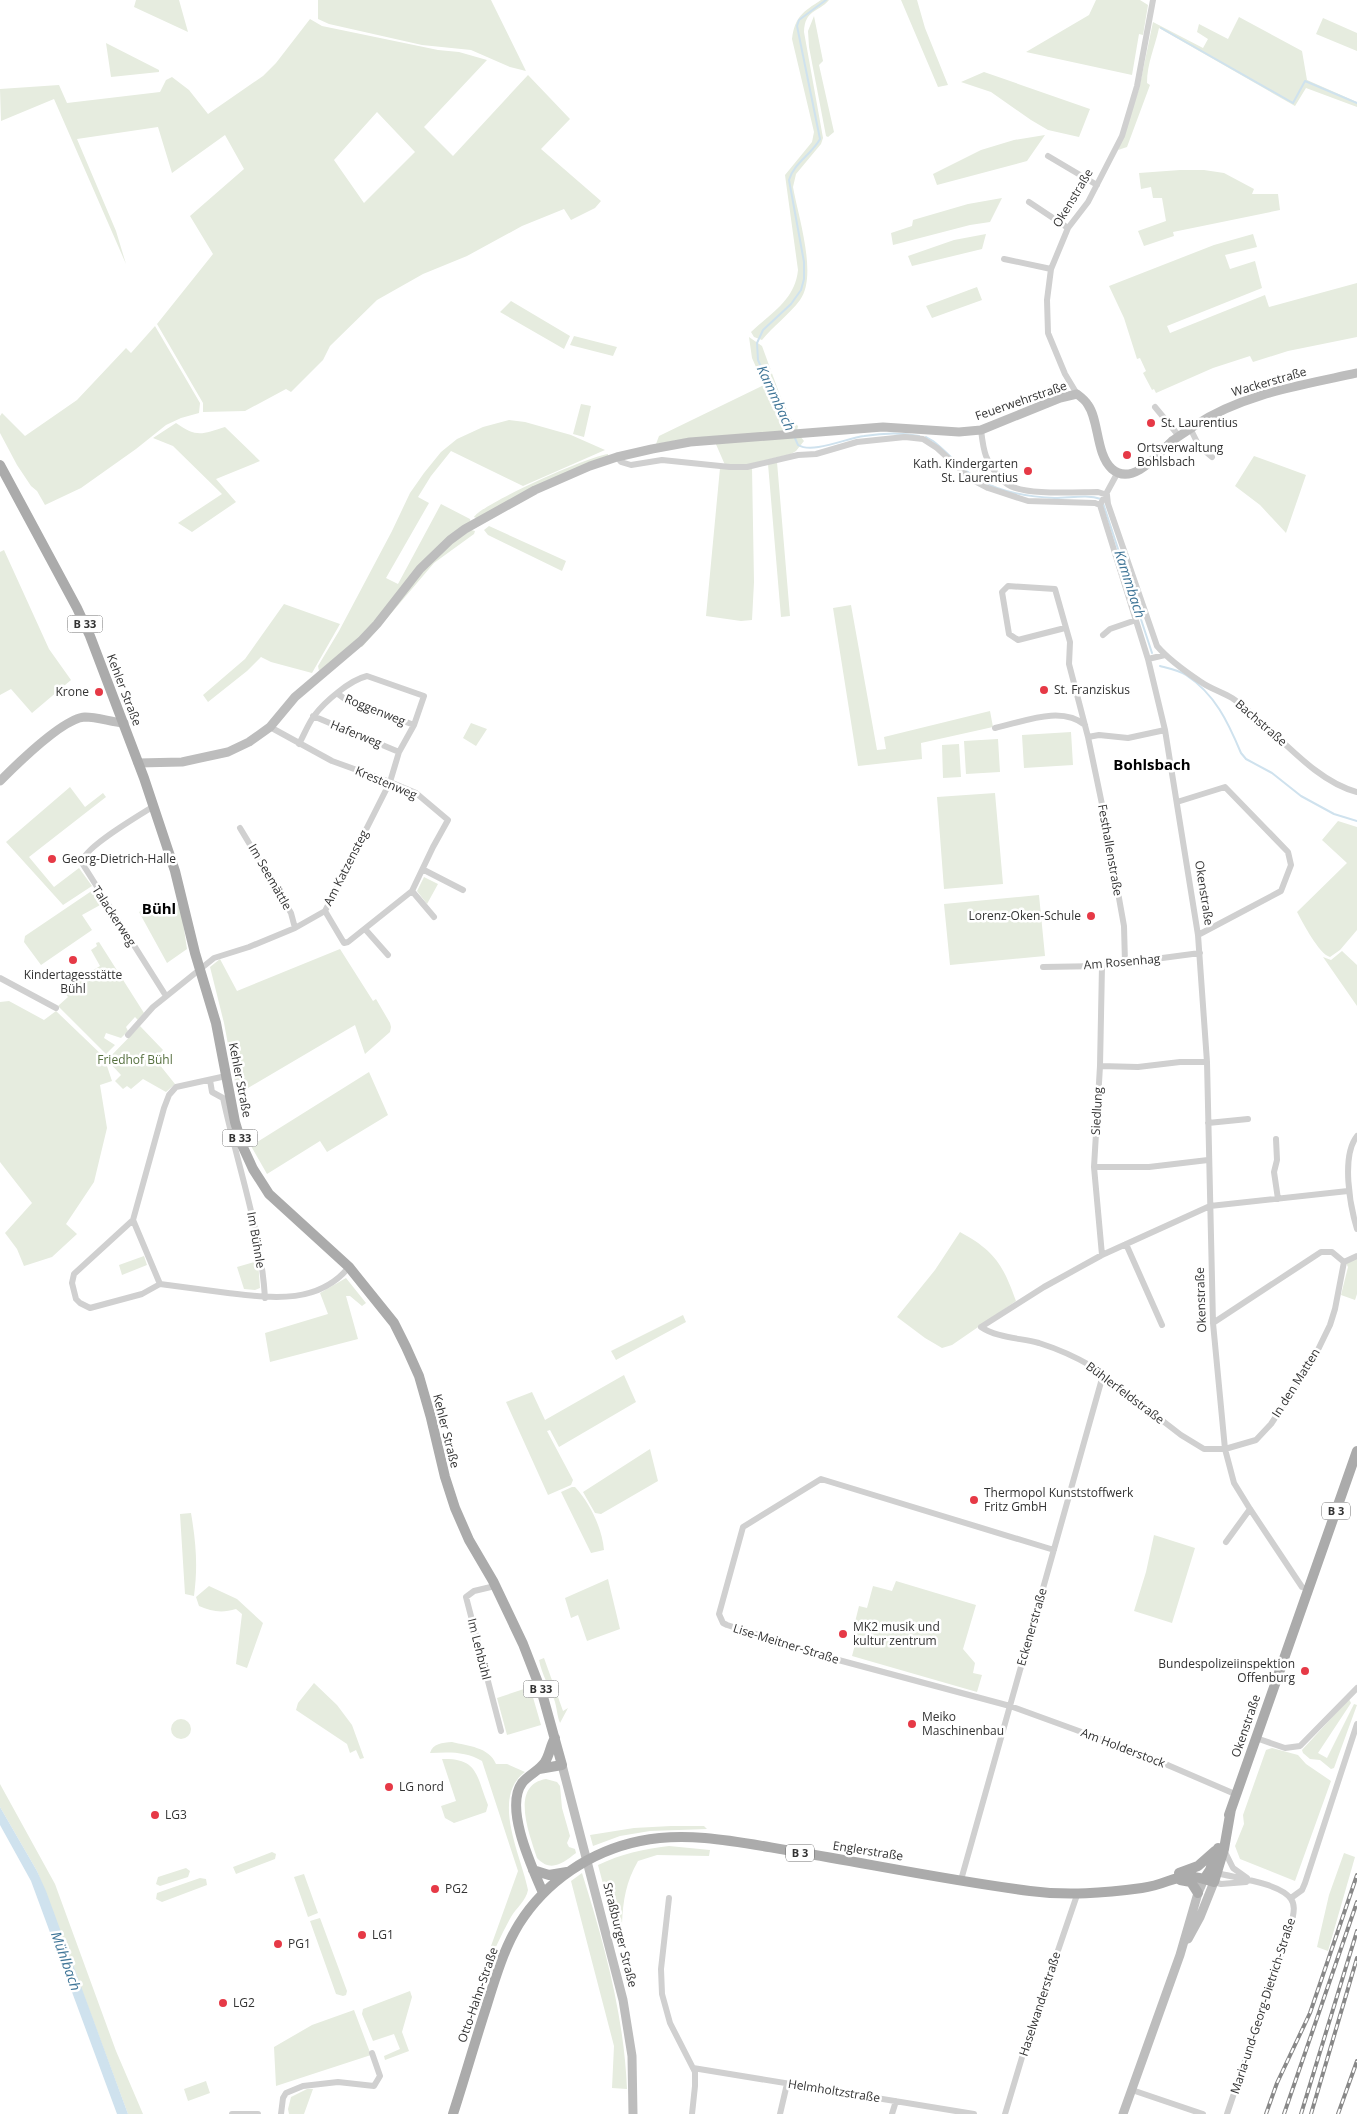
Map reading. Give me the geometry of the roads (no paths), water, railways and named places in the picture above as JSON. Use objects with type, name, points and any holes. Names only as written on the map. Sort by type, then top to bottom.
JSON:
[{"type":"main road","name":"Kehler Straße","points":[[1,467],[77,608],[124,723],[154,806],[175,871],[200,971],[216,1023],[242,1145],[261,1184],[278,1204],[337,1255],[394,1323],[419,1376],[455,1508],[469,1540],[495,1586],[530,1660],[542,1693],[562,1765]]},
{"type":"main road","name":"B 3","points":[[1308,1589],[1357,1451]]},
{"type":"main road","name":"Okenstraße","points":[[1211,1876],[1236,1794],[1308,1589]]},
{"type":"main road","points":[[543,1893],[533,1870],[515,1808],[522,1783],[539,1769],[549,1755],[550,1745],[555,1738]]},
{"type":"main road","points":[[539,1769],[562,1765]]},
{"type":"main road","name":"Englerstraße","points":[[543,1893],[568,1872],[599,1854],[639,1841],[690,1837],[764,1846],[1030,1891],[1077,1895],[1147,1887],[1172,1878],[1193,1875],[1211,1876]]},
{"type":"main road","name":"Englerstraße","points":[[1172,1878],[1182,1871],[1198,1866],[1221,1848]]},
{"type":"main road","points":[[1198,1866],[1211,1876]]},
{"type":"main road","points":[[533,1870],[549,1875],[568,1872]]},
{"type":"main road","points":[[1172,1878],[1191,1882],[1198,1893]]},
{"type":"main road","name":"Otto-Hahn-Straße","points":[[453,2114],[493,1983],[521,1921],[543,1893]]},
{"type":"street","name":"Okenstraße","points":[[1118,472],[1108,464],[1101,448],[1089,405],[1077,394],[1065,374],[1048,333],[1047,300],[1051,269],[1068,228],[1088,202],[1122,136],[1137,86],[1153,0]]},
{"type":"street","points":[[1048,156],[1097,185]]},
{"type":"street","points":[[1029,202],[1068,228]]},
{"type":"street","points":[[1004,259],[1051,269]]},
{"type":"street","name":"Wackerstraße","points":[[1118,472],[1134,472],[1149,464],[1190,428],[1216,412],[1242,401],[1306,384],[1357,374]]},
{"type":"street","name":"Feuerwehrstraße","points":[[138,763],[182,762],[228,752],[249,742],[270,728],[295,697],[377,624],[425,563],[450,540],[465,529],[535,490],[617,457],[690,442],[798,433],[883,427],[959,432],[981,430],[1060,398],[1077,394]]},
{"type":"street","points":[[1155,407],[1179,436]]},
{"type":"street","points":[[1190,428],[1199,446],[1212,457]]},
{"type":"street","points":[[981,430],[986,455],[1006,484],[1042,493],[1098,492],[1106,496]]},
{"type":"street","points":[[617,457],[621,462],[631,465],[662,460],[730,467],[747,466],[798,455],[816,454],[857,442],[905,437],[923,439],[937,448],[971,479],[988,488],[1028,501],[1095,503],[1100,505],[1118,472]]},
{"type":"street","name":"Bachstraße","points":[[1106,496],[1157,646],[1165,655],[1202,683],[1232,698],[1312,766],[1341,786],[1357,792]]},
{"type":"street","name":"Okenstraße","points":[[1100,505],[1148,659],[1165,730],[1198,935],[1207,1062],[1213,1323],[1224,1449],[1234,1483],[1302,1587],[1308,1589]]},
{"type":"street","name":"Festhallenstraße","points":[[1064,628],[1018,640],[1009,634],[1002,592],[1008,586],[1055,589],[1064,628],[1070,642],[1069,664],[1088,737],[1124,926],[1125,963]]},
{"type":"street","points":[[1103,635],[1110,629],[1136,620]]},
{"type":"street","points":[[1148,659],[1165,655]]},
{"type":"street","name":"Am Katzensteg","points":[[128,1035],[153,1007],[219,955],[249,947],[295,928],[325,911],[390,782],[399,752],[414,725],[424,696],[367,676],[355,681],[338,694]]},
{"type":"street","points":[[299,744],[313,716],[338,694]]},
{"type":"street","name":"Roggenweg","points":[[338,694],[344,699],[414,725]]},
{"type":"street","points":[[995,728],[1053,715],[1075,719],[1085,725]]},
{"type":"street","name":"Haferweg","points":[[313,716],[399,752]]},
{"type":"street","points":[[0,781],[21,759],[74,720],[84,717],[124,723]]},
{"type":"street","name":"Krestenweg","points":[[270,728],[332,761],[390,782],[416,794],[448,820],[412,891],[365,929],[344,943],[325,911]]},
{"type":"street","points":[[1088,737],[1099,735],[1128,738],[1165,730]]},
{"type":"street","points":[[1177,802],[1225,787],[1288,852],[1291,865],[1281,891],[1198,935]]},
{"type":"street","name":"Talackerweg","points":[[154,806],[84,854],[82,863],[166,996]]},
{"type":"street","name":"Im Seemättle","points":[[240,828],[291,913],[295,928]]},
{"type":"street","points":[[424,870],[463,890]]},
{"type":"street","points":[[412,891],[434,918]]},
{"type":"street","points":[[365,929],[388,955]]},
{"type":"street","name":"Am Rosenhag","points":[[1043,967],[1102,966],[1200,953]]},
{"type":"street","name":"Siedlung","points":[[1102,966],[1100,1066],[1094,1167],[1102,1255]]},
{"type":"street","points":[[0,978],[56,1008]]},
{"type":"street","points":[[1100,1066],[1138,1067],[1180,1062],[1207,1062]]},
{"type":"street","points":[[226,1076],[176,1087],[169,1095],[133,1220],[74,1274],[72,1283],[76,1299],[90,1308],[142,1294],[160,1284],[265,1298],[291,1298],[309,1294],[334,1282],[349,1268]]},
{"type":"street","name":"Kehler Straße","points":[[210,1080],[212,1092],[223,1098],[244,1183]]},
{"type":"street","points":[[1208,1123],[1248,1119]]},
{"type":"street","points":[[1357,1136],[1351,1144],[1348,1191],[1357,1229]]},
{"type":"street","points":[[1276,1139],[1278,1160],[1274,1172],[1278,1199]]},
{"type":"street","points":[[1094,1167],[1149,1167],[1208,1160]]},
{"type":"street","name":"Im Bühnle","points":[[244,1183],[250,1204],[265,1298]]},
{"type":"street","name":"Bühlerfeldstraße","points":[[1224,1449],[1204,1449],[1181,1436],[1094,1367],[1079,1358],[1040,1343],[993,1332],[981,1327],[1044,1287],[1102,1255],[1210,1206],[1348,1191]]},
{"type":"street","points":[[133,1220],[160,1284]]},
{"type":"street","points":[[1126,1244],[1162,1325]]},
{"type":"street","points":[[1213,1323],[1321,1252],[1332,1252],[1344,1262],[1357,1256]]},
{"type":"street","name":"In den Matten","points":[[1224,1449],[1256,1440],[1271,1424],[1310,1365],[1336,1310],[1344,1262]]},
{"type":"street","name":"Eckenerstraße","points":[[961,1880],[1103,1376]]},
{"type":"street","name":"Lise-Meitner-Straße","points":[[1010,1706],[830,1658],[723,1623],[719,1614],[742,1527],[821,1478],[1054,1550]]},
{"type":"street","points":[[1226,1542],[1250,1509]]},
{"type":"street","name":"Im Lehbühl","points":[[495,1586],[474,1591],[466,1597],[500,1731]]},
{"type":"street","points":[[1256,1738],[1285,1748],[1300,1746],[1357,1688]]},
{"type":"street","name":"Am Holderstock","points":[[1010,1706],[1142,1754],[1236,1794]]},
{"type":"street","points":[[1211,1876],[1252,1882],[1282,1892],[1291,1898],[1302,1890],[1357,1724]]},
{"type":"street","name":"Straßburger Straße","points":[[562,1765],[592,1875],[628,2028],[632,2056],[633,2114]]},
{"type":"street","points":[[1221,1848],[1233,1868],[1252,1882]]},
{"type":"street","name":"Okenstraße","points":[[1123,2114],[1180,1955],[1198,1893],[1211,1876]]},
{"type":"street","name":"Okenstraße","points":[[1180,1955],[1200,1917],[1211,1876]]},
{"type":"street","name":"Haselwanderstraße","points":[[1005,2114],[1026,2044],[1077,1895]]},
{"type":"street","points":[[669,1898],[661,1969],[662,1994],[670,2022],[693,2068],[696,2086],[692,2114]]},
{"type":"street","name":"Maria-und-Georg-Dietrich-Straße","points":[[1227,2114],[1292,1922],[1294,1910],[1291,1898]]},
{"type":"street","points":[[281,2114],[283,2098],[286,2093],[303,2086],[338,2082],[374,2086],[380,2076],[372,2052]]},
{"type":"street","name":"Helmholtzstraße","points":[[693,2068],[974,2114]]},
{"type":"street","points":[[780,2114],[787,2084]]},
{"type":"street","points":[[1132,2090],[1203,2114]]},
{"type":"street","points":[[892,2114],[896,2101]]},
{"type":"street","points":[[232,2114],[258,2114]]},
{"type":"water","name":"Mühlbach","points":[[0,1807],[37,1871],[46,1891],[128,2114],[117,2114],[31,1881],[0,1825]]},
{"type":"waterway","name":"Kammbach","points":[[790,430],[758,360],[757,343],[763,330],[791,304],[801,290],[804,279],[804,262],[789,180],[794,169],[820,139],[797,26],[799,20],[826,0]]},
{"type":"waterway","points":[[1161,28],[1293,103],[1305,81],[1357,103]]},
{"type":"waterway","name":"Kammbach","points":[[794,436],[798,445],[812,448],[878,434],[898,433],[919,436]]},
{"type":"waterway","name":"Kammbach","points":[[926,437],[973,476],[997,488],[1036,496],[1055,498],[1084,496],[1101,499]]},
{"type":"waterway","name":"Kammbach","points":[[1103,503],[1152,653]]},
{"type":"waterway","name":"Kammbach","points":[[1160,666],[1183,673],[1205,691],[1220,710],[1241,753],[1246,759],[1272,773],[1301,796],[1334,814],[1357,821]]},
{"type":"railway","points":[[1266,2114],[1277,2083],[1310,2013],[1357,1875]]},
{"type":"railway","points":[[1284,2114],[1357,1902]]},
{"type":"railway","points":[[1301,2114],[1357,1931]]},
{"type":"railway","points":[[1311,2114],[1357,1958]]},
{"type":"railway","points":[[1338,2114],[1357,2061]]},
{"type":"place","name":"St. Laurentius","points":[[1151,423]]},
{"type":"place","name":"Ortsverwaltung Bohlsbach","points":[[1127,455]]},
{"type":"place","name":"Kath. Kindergarten St. Laurentius","points":[[1028,471]]},
{"type":"place","name":"St. Franziskus","points":[[1044,690]]},
{"type":"place","name":"Krone","points":[[99,692]]},
{"type":"place","name":"Georg-Dietrich-Halle","points":[[52,859]]},
{"type":"place","name":"Lorenz-Oken-Schule","points":[[1091,916]]},
{"type":"place","name":"Kindertagesstätte Bühl","points":[[73,960]]},
{"type":"place","name":"Thermopol Kunststoffwerk Fritz GmbH","points":[[974,1500]]},
{"type":"place","name":"MK2 musik und kultur zentrum","points":[[843,1634]]},
{"type":"place","name":"Bundespolizeiinspektion Offenburg","points":[[1305,1671]]},
{"type":"place","name":"Meiko Maschinenbau","points":[[912,1724]]},
{"type":"place","name":"LG nord","points":[[389,1787]]},
{"type":"place","name":"LG3","points":[[155,1815]]},
{"type":"place","name":"PG2","points":[[435,1889]]},
{"type":"place","name":"LG1","points":[[362,1935]]},
{"type":"place","name":"PG1","points":[[278,1944]]},
{"type":"place","name":"LG2","points":[[223,2003]]},
{"type":"district","name":"Bohlsbach","points":[[1152,765]]},
{"type":"district","name":"Bühl","points":[[159,909]]},
{"type":"park label","name":"Friedhof Bühl","points":[[135,1060]]}]
